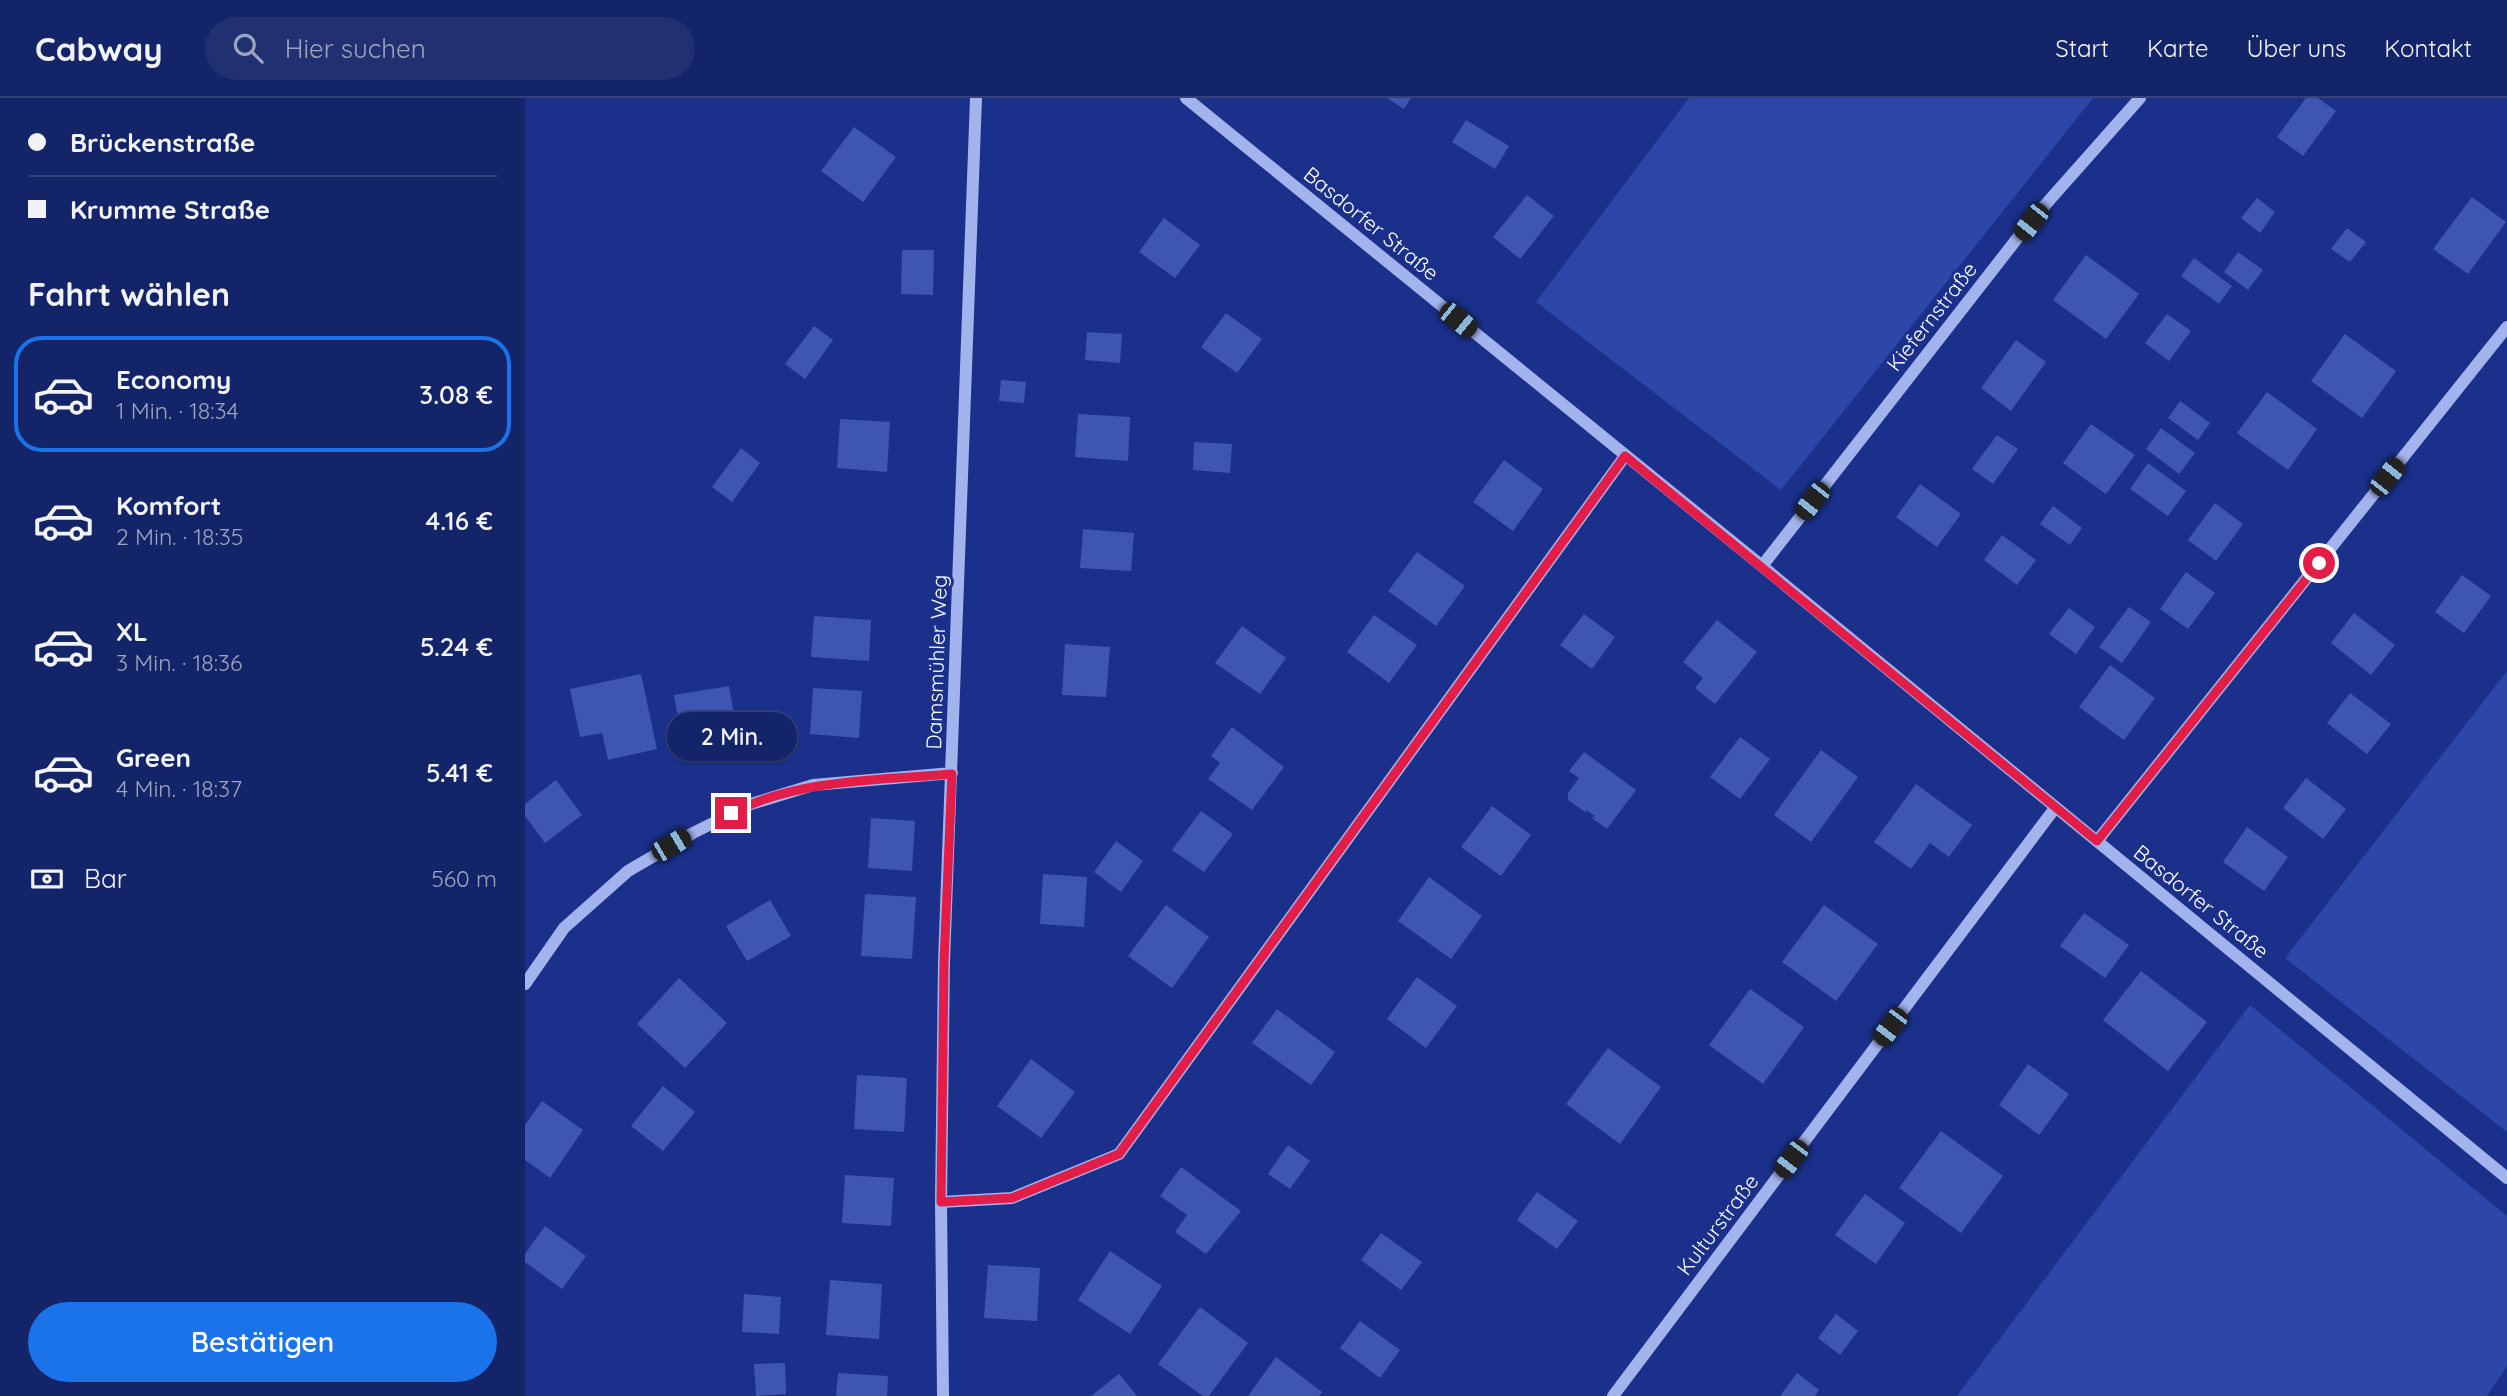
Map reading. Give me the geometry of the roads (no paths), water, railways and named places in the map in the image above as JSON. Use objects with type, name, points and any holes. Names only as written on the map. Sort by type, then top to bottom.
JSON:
[{"type":"street","name":"Damsmühler Weg","points":[[943,1396],[941,1202],[944,962],[975,98]]},
{"type":"street","name":"Basdorfer Straße","points":[[1187,98],[2507,1178]]},
{"type":"street","name":"Kiefernstraße","points":[[1762,566],[2031,222],[2140,98]]},
{"type":"street","points":[[2097,841],[2507,327]]},
{"type":"street","points":[[941,1202],[1012,1198],[1119,1154],[1625,456]]},
{"type":"street","points":[[525,984],[563,928],[628,871],[693,833],[751,804],[813,785],[952,774]]},
{"type":"street","name":"Kulturstraße","points":[[1613,1396],[2055,808]]}]
